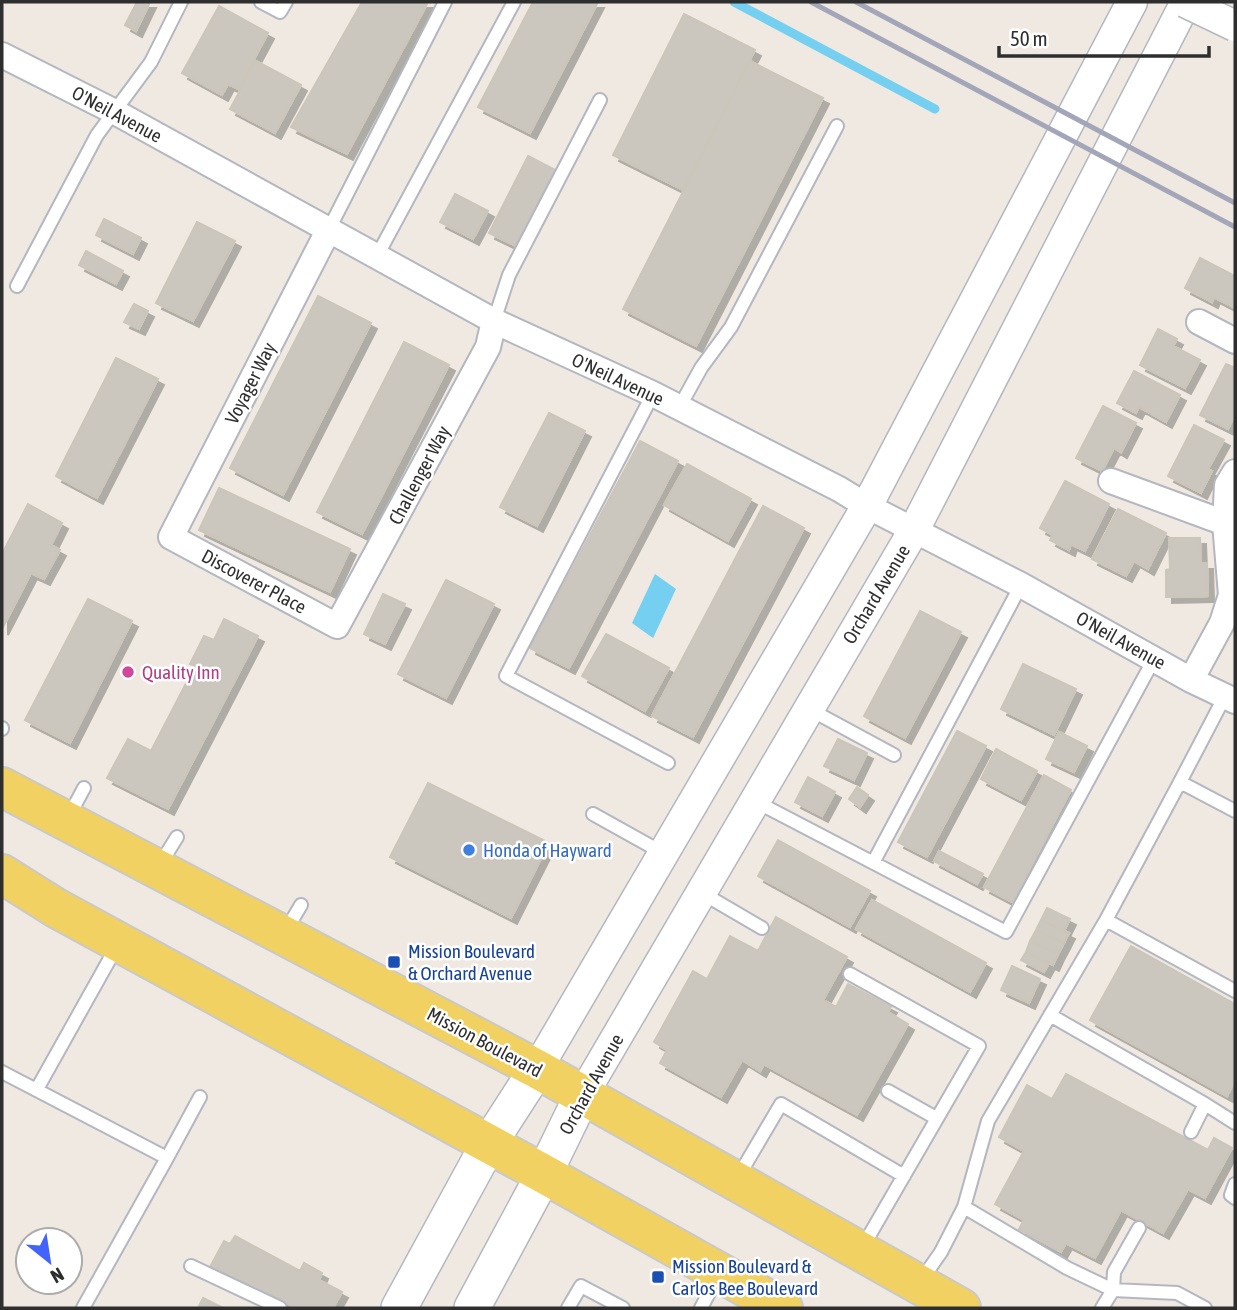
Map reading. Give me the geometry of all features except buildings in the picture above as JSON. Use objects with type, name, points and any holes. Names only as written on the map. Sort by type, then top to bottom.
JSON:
[{"type":"main road","name":"Mission Boulevard","points":[[2,787],[75,805],[157,869],[292,920],[582,1096],[961,1308]]},
{"type":"main road","points":[[2,874],[56,908],[544,1174],[783,1308]]},
{"type":"main road","points":[[399,1308],[488,1145],[537,1069]]},
{"type":"main road","name":"Orchard Avenue","points":[[472,1308],[544,1174],[582,1096]]},
{"type":"street","points":[[537,1069],[867,506],[1132,2]]},
{"type":"street","points":[[1186,2],[1235,26]]},
{"type":"street","name":"Orchard Avenue","points":[[582,1096],[914,530],[1186,2]]},
{"type":"street","name":"O'Neil Avenue","points":[[2,55],[116,113],[494,321],[653,394],[1021,584],[1191,680],[1230,699]]},
{"type":"street","name":"Voyager Way","points":[[171,537],[329,229]]},
{"type":"street","name":"Challenger Way","points":[[337,626],[488,347],[494,321]]},
{"type":"street","points":[[1199,322],[1235,341]]},
{"type":"street","points":[[1191,680],[1223,623],[1231,595],[1227,485],[1235,472]]},
{"type":"street","points":[[1111,481],[1230,526]]},
{"type":"street","name":"Discoverer Place","points":[[171,537],[337,626]]},
{"type":"lane","points":[[17,286],[97,135],[116,113],[150,62],[181,2]]},
{"type":"lane","points":[[261,2],[281,12],[286,2]]},
{"type":"lane","points":[[329,229],[445,2]]},
{"type":"lane","points":[[377,256],[514,2]]},
{"type":"lane","points":[[494,321],[509,275],[600,100]]},
{"type":"lane","points":[[678,408],[701,368],[731,327],[838,126]]},
{"type":"lane","points":[[653,394],[506,676],[668,763]]},
{"type":"lane","points":[[874,861],[1021,584]]},
{"type":"lane","points":[[755,801],[1006,932],[1154,659]]},
{"type":"lane","points":[[918,1284],[941,1252],[964,1207],[988,1121],[1107,920],[1180,782],[1230,699]]},
{"type":"lane","points":[[809,708],[894,755]]},
{"type":"lane","points":[[1180,782],[1235,811]]},
{"type":"lane","points":[[593,814],[663,853]]},
{"type":"lane","points":[[157,869],[177,837]]},
{"type":"lane","points":[[701,893],[762,928]]},
{"type":"lane","points":[[1107,920],[1235,991]]},
{"type":"lane","points":[[37,1089],[119,943]]},
{"type":"lane","points":[[850,974],[979,1046],[860,1252]]},
{"type":"lane","points":[[1050,1015],[1235,1123]]},
{"type":"lane","points":[[2,1072],[167,1158]]},
{"type":"lane","points":[[888,1091],[936,1118]]},
{"type":"lane","points":[[83,1308],[200,1097]]},
{"type":"lane","points":[[736,1182],[781,1104],[904,1176]]},
{"type":"lane","points":[[1191,1132],[1205,1104]]},
{"type":"lane","points":[[1235,1184],[1231,1195],[1235,1198]]},
{"type":"lane","points":[[964,1207],[1067,1268],[1113,1290],[1177,1293],[1205,1308]]},
{"type":"lane","points":[[1102,1308],[1113,1290],[1114,1272],[1139,1228]]},
{"type":"lane","points":[[191,1266],[280,1308]]},
{"type":"lane","points":[[701,1308],[720,1273]]},
{"type":"lane","points":[[568,1308],[581,1286],[623,1308]]},
{"type":"water","points":[[655,574],[676,589],[653,638],[632,623]]},
{"type":"waterway","points":[[734,2],[935,109]]},
{"type":"railway","points":[[811,2],[1235,227]]},
{"type":"railway","points":[[856,2],[1235,203]]},
{"type":"place","name":"Quality Inn","points":[[128,672]]},
{"type":"place","name":"Honda of Hayward","points":[[469,850]]},
{"type":"place","name":"Mission Boulevard & Orchard Avenue","points":[[394,962]]},
{"type":"place","name":"Mission Boulevard & Carlos Bee Boulevard","points":[[658,1277]]}]
